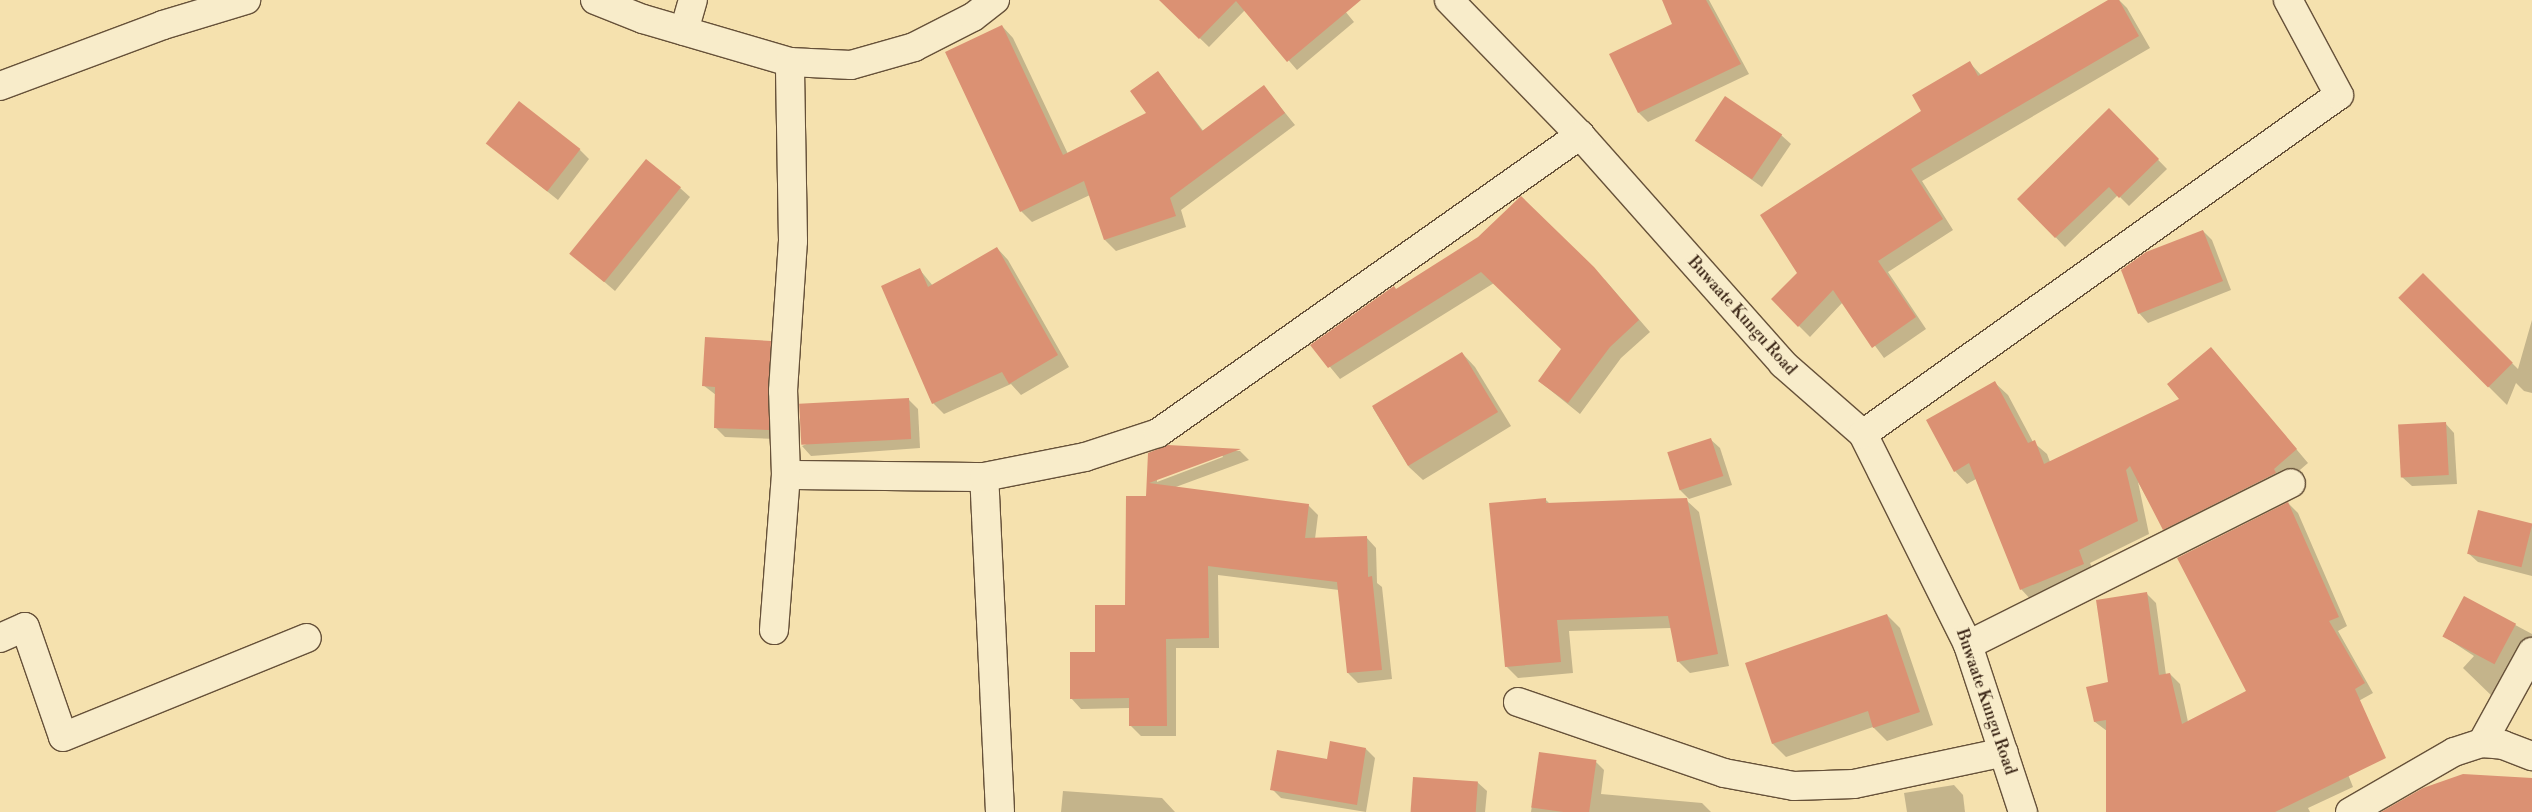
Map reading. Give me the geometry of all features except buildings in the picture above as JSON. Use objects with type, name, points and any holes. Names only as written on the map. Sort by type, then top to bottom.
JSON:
[{"type":"street","points":[[0,86],[163,25],[246,0]]},
{"type":"street","points":[[595,0],[684,31],[790,62],[851,65],[914,47],[973,17],[995,0]]},
{"type":"street","points":[[684,31],[694,0]]},
{"type":"street","name":"Buwaate Kungu Road","points":[[1449,0],[1580,135],[1783,364],[1863,434],[1968,645],[2023,812]]},
{"type":"street","points":[[1863,434],[2339,94],[2288,0]]},
{"type":"street","points":[[774,630],[786,475],[782,391],[794,241],[790,62]]},
{"type":"street","points":[[786,475],[984,477],[1085,458],[1158,433],[1580,135]]},
{"type":"street","points":[[984,477],[1000,812]]},
{"type":"street","points":[[1968,645],[2290,483]]},
{"type":"street","points":[[0,638],[25,627],[63,737],[307,638]]},
{"type":"street","points":[[2482,743],[2532,652]]},
{"type":"street","points":[[1518,702],[1724,773],[1794,786],[1854,784],[2004,752]]},
{"type":"street","points":[[2358,810],[2454,752],[2482,743],[2503,745],[2532,756]]}]
